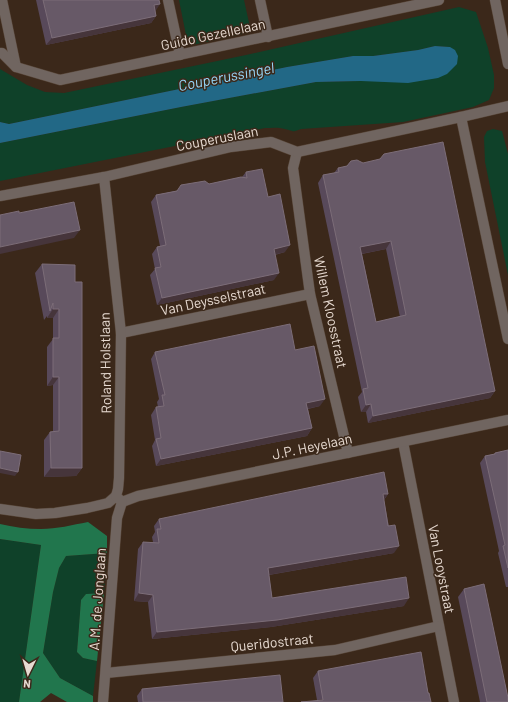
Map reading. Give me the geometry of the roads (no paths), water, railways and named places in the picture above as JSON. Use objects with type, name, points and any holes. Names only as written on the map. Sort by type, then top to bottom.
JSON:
[{"type":"street","points":[[2,0],[16,67]]},
{"type":"street","points":[[168,0],[180,55]]},
{"type":"street","points":[[260,0],[268,37]]},
{"type":"street","name":"Guido Gezellelaan","points":[[0,52],[16,67],[60,80],[439,0]]},
{"type":"street","points":[[495,0],[508,64]]},
{"type":"street","points":[[297,152],[508,106]]},
{"type":"street","points":[[460,117],[508,339]]},
{"type":"street","name":"Couperuslaan","points":[[0,196],[104,178],[231,147],[271,142],[297,152]]},
{"type":"street","name":"Willem Kloosstraat","points":[[297,152],[293,168],[310,294],[348,453]]},
{"type":"street","name":"Roland Holstlaan","points":[[104,178],[121,332],[119,499]]},
{"type":"street","name":"Van Deysselstraat","points":[[121,332],[310,294]]},
{"type":"street","name":"J.P. Heyelaan","points":[[0,509],[36,514],[87,508],[119,499],[508,420]]},
{"type":"street","name":"Van Looystraat","points":[[403,442],[454,702]]},
{"type":"street","name":"A.M. de Jonglaan","points":[[103,702],[119,499]]},
{"type":"street","name":"Queridostraat","points":[[106,673],[335,650],[439,626]]},
{"type":"water","points":[[435,46],[450,47],[455,50],[458,56],[457,64],[447,74],[438,78],[408,83],[361,81],[316,82],[0,143],[0,122],[9,124],[287,67],[353,56],[373,56],[418,50]]},
{"type":"water label","name":"Couperussingel","points":[[226,76]]}]
